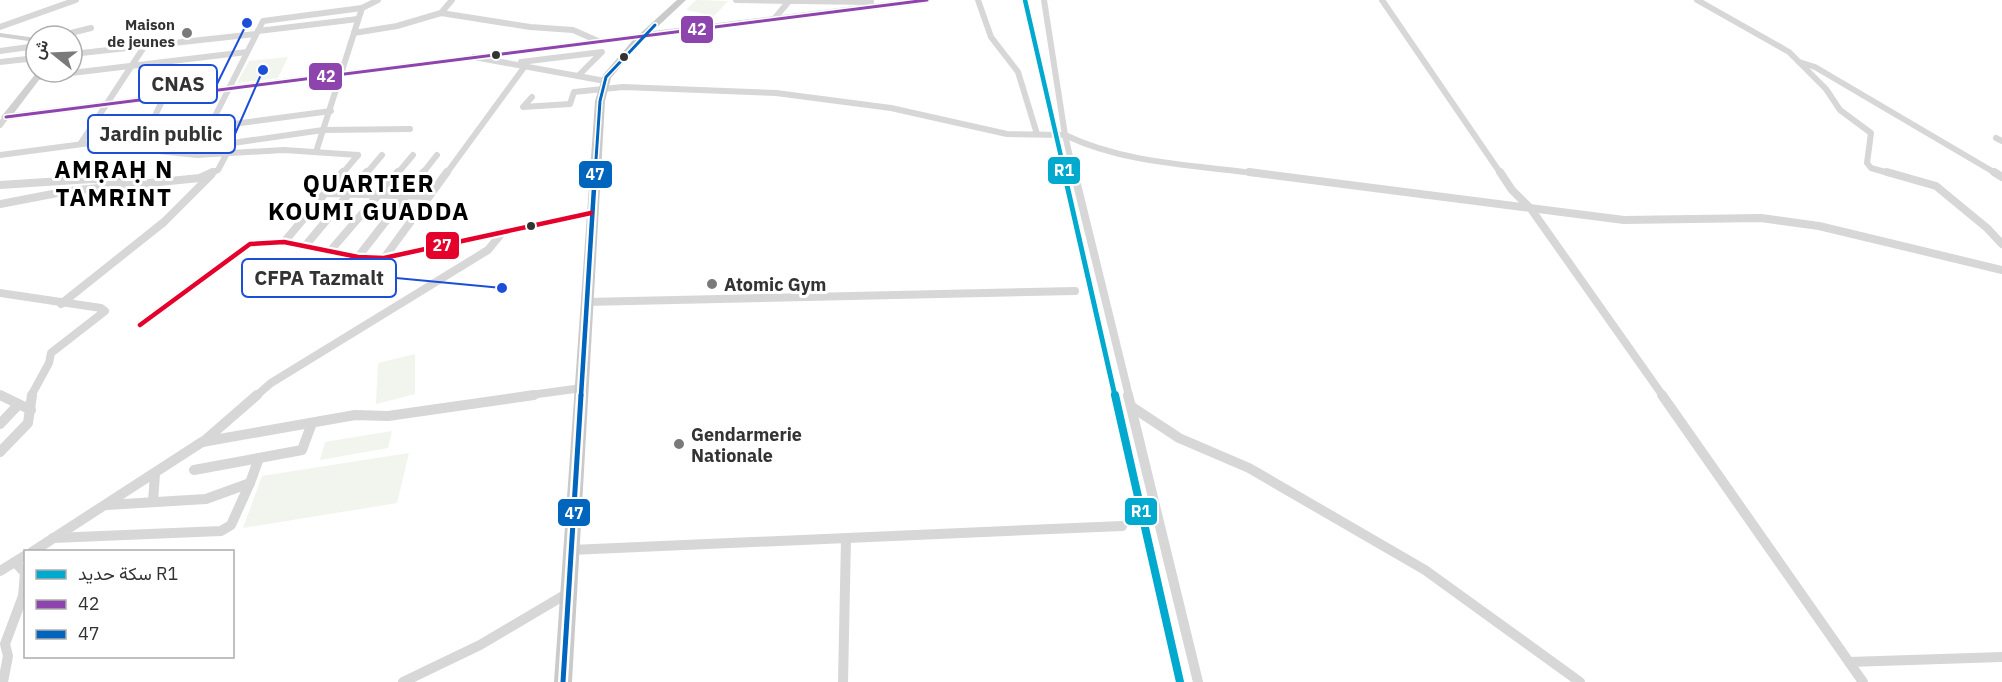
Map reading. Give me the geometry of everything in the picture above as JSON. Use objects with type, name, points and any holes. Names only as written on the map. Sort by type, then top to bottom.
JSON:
[{"type":"main road","points":[[563,682],[591,213],[600,101],[604,85],[648,34],[682,0]]},
{"type":"main road","points":[[6,117],[648,34],[689,0]]},
{"type":"main road","points":[[0,35],[24,38]]},
{"type":"main road","points":[[6,117],[31,84]]},
{"type":"street","points":[[0,27],[76,0]]},
{"type":"street","points":[[210,126],[263,21],[362,8],[378,0]]},
{"type":"street","points":[[441,13],[452,0]]},
{"type":"street","points":[[736,0],[881,2],[927,0]]},
{"type":"street","points":[[978,0],[991,37],[1018,72],[1037,134]]},
{"type":"street","points":[[1044,0],[1065,135],[1198,682]]},
{"type":"street","points":[[1382,0],[1512,190],[1531,209],[1863,682]]},
{"type":"street","points":[[1697,0],[1782,48],[1797,61],[1826,89],[1840,110],[1871,133],[1872,139],[1867,157],[1867,163],[1871,168],[1936,186],[1987,228],[2002,244]]},
{"type":"street","points":[[774,19],[789,1]]},
{"type":"street","points":[[648,34],[774,19],[881,2]]},
{"type":"street","points":[[316,152],[331,111],[362,8]]},
{"type":"street","points":[[354,33],[397,26],[441,13],[530,27],[573,30],[594,37],[598,41]]},
{"type":"street","points":[[84,53],[358,19]]},
{"type":"street","points":[[84,30],[91,28]]},
{"type":"street","points":[[81,143],[144,47]]},
{"type":"street","points":[[0,51],[24,48]]},
{"type":"street","points":[[84,70],[247,52]]},
{"type":"street","points":[[384,258],[523,64],[602,52],[578,76]]},
{"type":"street","points":[[474,57],[523,64],[578,76],[604,85],[776,93],[891,108],[1007,134],[1065,135],[1092,148],[1129,157],[1531,209],[1624,220],[1761,219],[1819,226],[2002,270]]},
{"type":"street","points":[[0,63],[24,60]]},
{"type":"street","points":[[1797,61],[1815,67],[2002,177]]},
{"type":"street","points":[[532,97],[524,107],[570,104],[574,92],[604,85]]},
{"type":"street","points":[[164,97],[139,149],[166,153],[226,155],[284,150],[358,155],[284,242]]},
{"type":"street","points":[[0,154],[331,111]]},
{"type":"street","points":[[0,125],[6,117]]},
{"type":"street","points":[[166,153],[323,130],[410,129]]},
{"type":"street","points":[[61,304],[164,222],[218,170],[226,155]]},
{"type":"street","points":[[305,246],[382,155]]},
{"type":"street","points":[[331,250],[413,155]]},
{"type":"street","points":[[358,257],[437,155]]},
{"type":"street","points":[[0,185],[131,184],[211,175]]},
{"type":"street","points":[[0,204],[105,183]]},
{"type":"street","points":[[326,193],[429,196]]},
{"type":"street","points":[[140,325],[250,244],[284,242],[358,257],[384,258],[591,213]]},
{"type":"street","points":[[35,550],[202,442],[271,383],[488,250],[501,234]]},
{"type":"street","points":[[586,302],[1075,291]]},
{"type":"street","points":[[0,293],[61,304],[101,308],[105,311],[51,353],[49,363],[31,396],[28,423],[0,452]]},
{"type":"street","points":[[202,442],[355,415],[388,416],[582,388]]},
{"type":"street","points":[[0,395],[30,410]]},
{"type":"street","points":[[0,423],[18,405]]},
{"type":"street","points":[[1131,407],[1151,423],[1179,438],[1249,468],[1425,570],[1580,682]]},
{"type":"street","points":[[194,470],[303,450],[312,423]]},
{"type":"street","points":[[53,538],[221,531],[231,525],[259,459]]},
{"type":"street","points":[[153,502],[155,474]]},
{"type":"street","points":[[106,505],[206,499],[250,483]]},
{"type":"street","points":[[571,550],[1122,526]]},
{"type":"street","points":[[843,682],[847,581],[846,539]]},
{"type":"street","points":[[0,571],[24,556]]},
{"type":"street","points":[[15,562],[24,572]]},
{"type":"street","points":[[3,682],[8,656],[5,644],[23,596],[24,584]]},
{"type":"street","points":[[403,682],[480,645],[569,593]]},
{"type":"street","points":[[1849,662],[2002,657]]},
{"type":"shaded area","points":[[696,0],[728,1],[714,16],[686,10]]},
{"type":"shaded area","points":[[288,57],[278,78],[237,83],[249,61]]},
{"type":"shaded area","points":[[415,354],[415,394],[376,404],[378,363]]},
{"type":"shaded area","points":[[392,431],[388,448],[320,460],[325,442]]},
{"type":"shaded area","points":[[409,453],[397,503],[243,528],[262,476]]},
{"type":"rail line","name":"R1","points":[[1025,0],[1180,682]]},
{"type":"transit line","name":"42","points":[[6,117],[927,0]]},
{"type":"transit line","name":"47","points":[[563,682],[600,101],[606,77],[655,25]]},
{"type":"transit line","name":"27","points":[[140,325],[250,244],[284,242],[358,257],[384,258],[591,213]]},
{"type":"place","name":"CNAS","points":[[247,23]]},
{"type":"place","name":"Maison de jeunes","points":[[187,33]]},
{"type":"place","name":"Jardin public","points":[[263,70]]},
{"type":"place","name":"Atomic Gym","points":[[712,284]]},
{"type":"place","name":"CFPA Tazmalt","points":[[502,288]]},
{"type":"place","name":"Gendarmerie Nationale","points":[[679,444]]},
{"type":"district","name":"AMṚAḤ N TAMRINT","points":[[114,183]]},
{"type":"district","name":"QUARTIER KOUMI GUADDA","points":[[369,197]]}]
